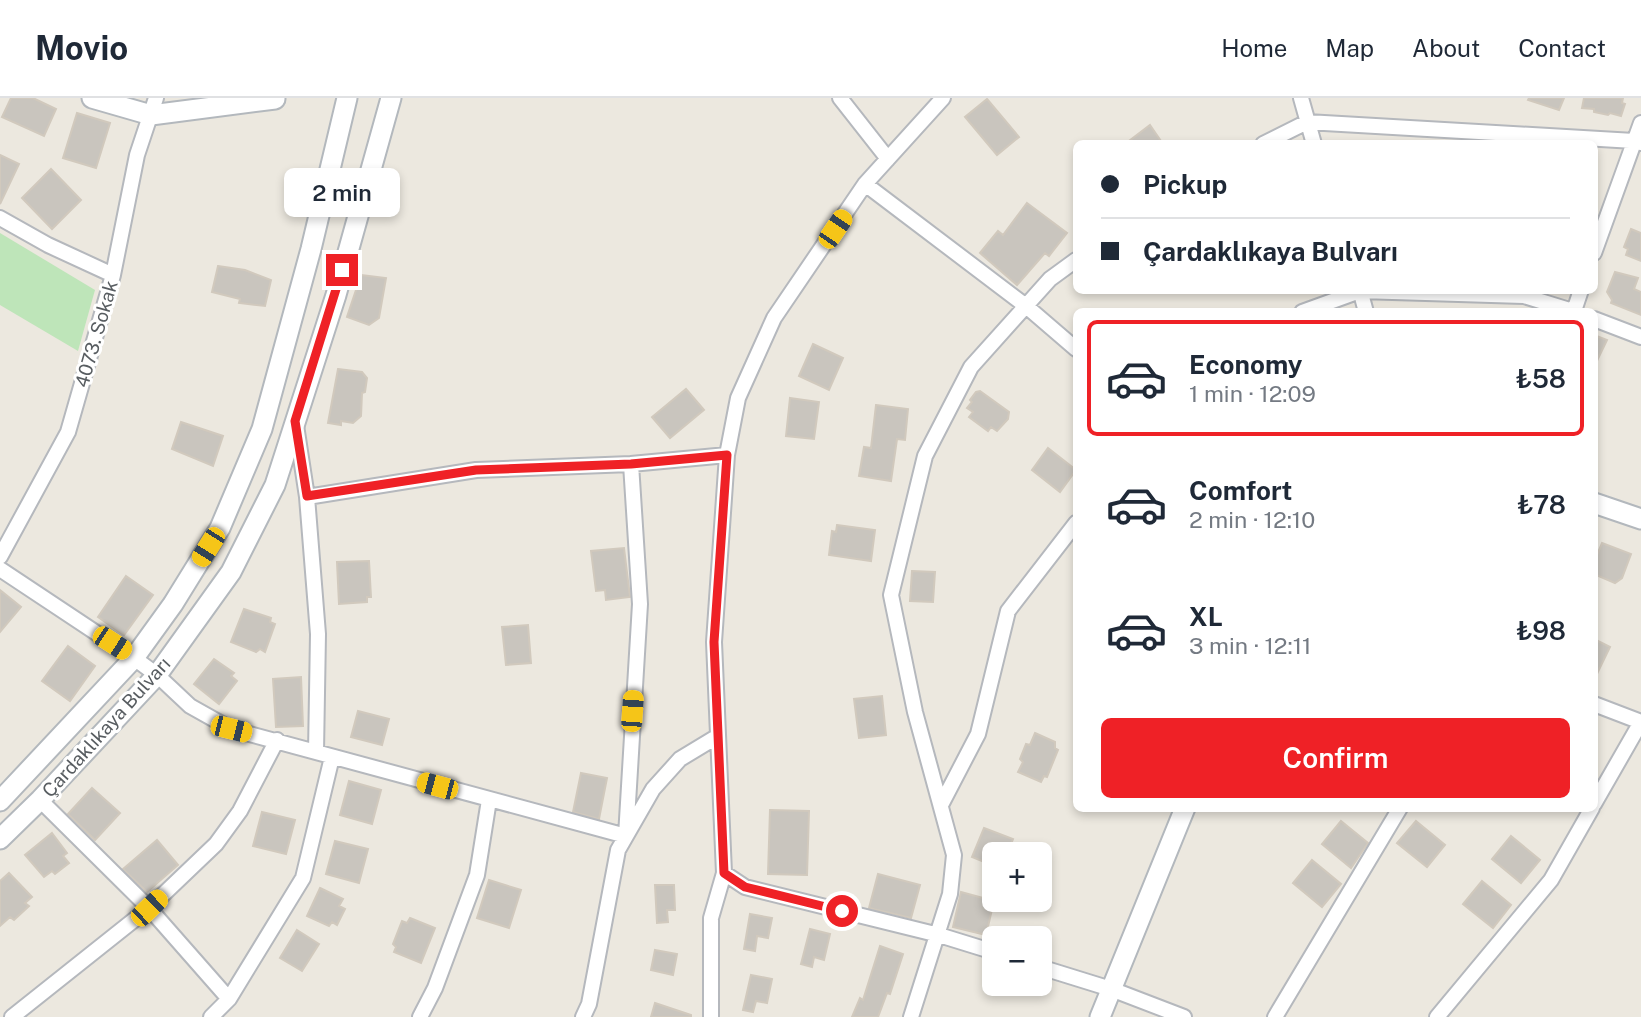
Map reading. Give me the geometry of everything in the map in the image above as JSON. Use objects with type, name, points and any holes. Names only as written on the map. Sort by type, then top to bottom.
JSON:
[{"type":"main road","points":[[92,98],[153,107],[276,98]]},
{"type":"main road","name":"Çardaklıkaya Bulvarı","points":[[0,800],[135,658],[173,604],[220,528],[261,429],[311,249],[347,98]]},
{"type":"main road","name":"Çardaklıkaya Bulvarı","points":[[0,839],[157,675],[231,572],[275,485],[336,295],[391,98]]},
{"type":"main road","points":[[1598,504],[1641,519]]},
{"type":"main road","points":[[1100,1017],[1183,812]]},
{"type":"street","points":[[840,98],[888,159]]},
{"type":"street","points":[[711,1017],[711,918],[724,873],[714,642],[727,455],[738,398],[774,318],[865,184],[943,98]]},
{"type":"street","points":[[1301,98],[1313,140]]},
{"type":"street","name":"4073. Sokak","points":[[0,557],[68,432],[113,275],[137,155],[153,107]]},
{"type":"street","points":[[1271,140],[1307,122],[1638,142]]},
{"type":"street","points":[[1598,243],[1638,142],[1641,123]]},
{"type":"street","points":[[865,184],[1026,306],[1073,346]]},
{"type":"street","points":[[0,218],[48,245],[113,275]]},
{"type":"street","points":[[911,1017],[950,894],[954,855],[915,712],[891,595],[925,456],[971,367],[1050,279],[1073,263]]},
{"type":"street","points":[[1314,308],[1352,294]]},
{"type":"street","points":[[1458,294],[1524,296],[1565,308]]},
{"type":"street","points":[[1598,321],[1641,337]]},
{"type":"street","points":[[295,421],[307,496],[318,634],[316,751]]},
{"type":"street","points":[[307,496],[476,470],[631,464],[727,455]]},
{"type":"street","points":[[626,836],[640,604],[631,464]]},
{"type":"street","points":[[941,805],[978,734],[1008,611],[1073,527]]},
{"type":"street","points":[[0,569],[135,658],[190,706],[231,729],[626,836]]},
{"type":"street","points":[[1598,706],[1641,722],[1598,797]]},
{"type":"street","points":[[583,1017],[589,1004],[618,850],[653,789],[680,759],[718,736]]},
{"type":"street","points":[[12,1017],[149,908],[216,844],[240,811],[277,740]]},
{"type":"street","points":[[211,1017],[229,999],[303,878],[332,757]]},
{"type":"street","points":[[40,800],[149,908],[229,999]]},
{"type":"street","points":[[420,1017],[435,988],[477,876],[489,800]]},
{"type":"street","points":[[1275,1017],[1398,812]]},
{"type":"street","points":[[1437,1017],[1551,880],[1589,812]]},
{"type":"street","points":[[724,873],[745,887],[939,935],[982,948]]},
{"type":"street","points":[[1052,971],[1111,989],[1184,1017]]},
{"type":"green space","points":[[0,233],[95,290],[78,351],[0,305]]},
{"type":"building","points":[[11,98],[33,98],[56,109],[44,136],[2,117]]},
{"type":"building","points":[[1564,98],[1559,110],[1528,100]]},
{"type":"building","points":[[1584,98],[1623,98],[1622,103],[1625,104],[1621,116],[1610,113],[1608,115],[1594,112],[1594,109],[1582,108]]},
{"type":"building","points":[[987,99],[1019,137],[997,155],[965,117]]},
{"type":"building","points":[[77,113],[110,123],[96,168],[63,158]]},
{"type":"building","points":[[1150,125],[1160,140],[1130,140]]},
{"type":"building","points":[[0,155],[19,164],[0,204]]},
{"type":"building","points":[[51,169],[81,200],[52,229],[22,198]]},
{"type":"building","points":[[1027,203],[1067,233],[1049,256],[1045,253],[1017,285],[980,253],[998,231],[1003,235]]},
{"type":"building","points":[[1631,229],[1641,233],[1641,261],[1626,255],[1628,249],[1624,247]]},
{"type":"building","points":[[218,266],[245,270],[271,280],[265,306],[239,303],[240,299],[212,292]]},
{"type":"building","points":[[1615,272],[1638,278],[1634,289],[1641,292],[1641,315],[1611,303],[1607,292]]},
{"type":"building","points":[[361,275],[386,278],[379,318],[369,325],[347,317]]},
{"type":"building","points":[[1598,337],[1607,340],[1598,359]]},
{"type":"building","points":[[813,344],[843,358],[829,390],[799,376]]},
{"type":"building","points":[[338,369],[362,372],[367,378],[365,392],[362,393],[361,416],[353,423],[341,421],[341,425],[328,423]]},
{"type":"building","points":[[686,389],[704,410],[670,438],[652,417]]},
{"type":"building","points":[[980,391],[1009,412],[1008,419],[997,431],[991,427],[988,431],[969,417],[973,412],[967,408],[972,402],[970,400]]},
{"type":"building","points":[[790,398],[819,402],[814,439],[786,436]]},
{"type":"building","points":[[876,405],[908,409],[905,440],[897,439],[891,481],[859,476],[864,447],[871,448]]},
{"type":"building","points":[[181,422],[223,436],[213,466],[172,449]]},
{"type":"building","points":[[1048,448],[1073,468],[1073,474],[1060,492],[1032,470]]},
{"type":"building","points":[[837,525],[875,530],[871,561],[829,555],[832,531],[836,532]]},
{"type":"building","points":[[1602,543],[1631,554],[1622,578],[1615,583],[1598,576],[1598,552]]},
{"type":"building","points":[[624,548],[630,597],[606,600],[605,590],[596,591],[591,551]]},
{"type":"building","points":[[369,561],[371,597],[367,597],[367,602],[339,604],[337,562]]},
{"type":"building","points":[[912,571],[935,572],[933,602],[910,601]]},
{"type":"building","points":[[126,576],[153,595],[124,635],[98,617]]},
{"type":"building","points":[[0,590],[21,607],[0,632]]},
{"type":"building","points":[[244,609],[271,618],[270,622],[275,624],[265,652],[260,649],[256,652],[231,642]]},
{"type":"building","points":[[528,625],[531,663],[506,665],[502,627]]},
{"type":"building","points":[[1598,641],[1610,647],[1598,672]]},
{"type":"building","points":[[68,646],[95,666],[70,701],[42,681]]},
{"type":"building","points":[[214,659],[234,673],[231,676],[237,681],[219,704],[194,684]]},
{"type":"building","points":[[301,677],[303,726],[276,727],[273,679]]},
{"type":"building","points":[[882,696],[886,735],[859,738],[854,699]]},
{"type":"building","points":[[358,711],[389,719],[382,745],[351,737]]},
{"type":"building","points":[[1035,733],[1055,742],[1055,748],[1058,750],[1047,777],[1044,776],[1041,782],[1018,772],[1026,744],[1030,745]]},
{"type":"building","points":[[581,773],[607,778],[599,819],[573,812]]},
{"type":"building","points":[[349,781],[381,790],[372,824],[340,815]]},
{"type":"building","points":[[92,788],[120,813],[95,840],[68,814]]},
{"type":"building","points":[[770,810],[809,811],[807,875],[768,874]]},
{"type":"building","points":[[262,812],[295,820],[286,854],[253,846]]},
{"type":"building","points":[[1341,821],[1368,843],[1351,868],[1322,844]]},
{"type":"building","points":[[1416,821],[1445,845],[1427,867],[1397,843]]},
{"type":"building","points":[[984,828],[1013,839],[1012,842],[982,842],[982,861],[972,857]]},
{"type":"building","points":[[52,833],[67,853],[63,856],[69,863],[55,874],[52,871],[44,877],[25,855]]},
{"type":"building","points":[[1511,836],[1540,860],[1521,883],[1492,859]]},
{"type":"building","points":[[157,840],[178,865],[147,892],[123,869]]},
{"type":"building","points":[[335,841],[368,849],[359,883],[326,874]]},
{"type":"building","points":[[1312,860],[1341,884],[1322,907],[1293,883]]},
{"type":"building","points":[[9,873],[32,897],[25,903],[29,906],[14,920],[10,917],[0,926],[0,881]]},
{"type":"building","points":[[878,874],[920,885],[911,918],[869,908]]},
{"type":"building","points":[[489,880],[521,890],[509,928],[477,918]]},
{"type":"building","points":[[1482,881],[1511,905],[1493,928],[1463,904]]},
{"type":"building","points":[[655,885],[674,885],[675,910],[667,910],[668,922],[657,923]]},
{"type":"building","points":[[320,888],[343,899],[339,906],[345,909],[337,925],[332,922],[329,926],[307,916]]},
{"type":"building","points":[[961,892],[982,898],[982,912],[991,912],[988,926],[982,926],[982,934],[953,927]]},
{"type":"building","points":[[750,914],[772,918],[768,938],[757,936],[755,951],[744,949]]},
{"type":"building","points":[[410,918],[435,928],[421,963],[394,952],[396,947],[393,944],[402,921],[407,923]]},
{"type":"building","points":[[810,929],[830,934],[824,960],[814,957],[812,967],[801,964]]},
{"type":"building","points":[[297,930],[319,944],[302,971],[280,958]]},
{"type":"building","points":[[880,946],[903,954],[890,994],[887,993],[878,1017],[852,1017],[860,998],[863,1000]]},
{"type":"building","points":[[655,950],[677,954],[673,975],[651,970]]},
{"type":"building","points":[[751,975],[772,979],[767,1003],[756,1001],[753,1012],[743,1010]]},
{"type":"building","points":[[655,1003],[691,1015],[691,1017],[651,1017]]},
{"type":"route","points":[[342,270],[295,421],[307,496],[476,470],[631,464],[727,455],[714,642],[724,873],[745,887],[842,911]]}]
